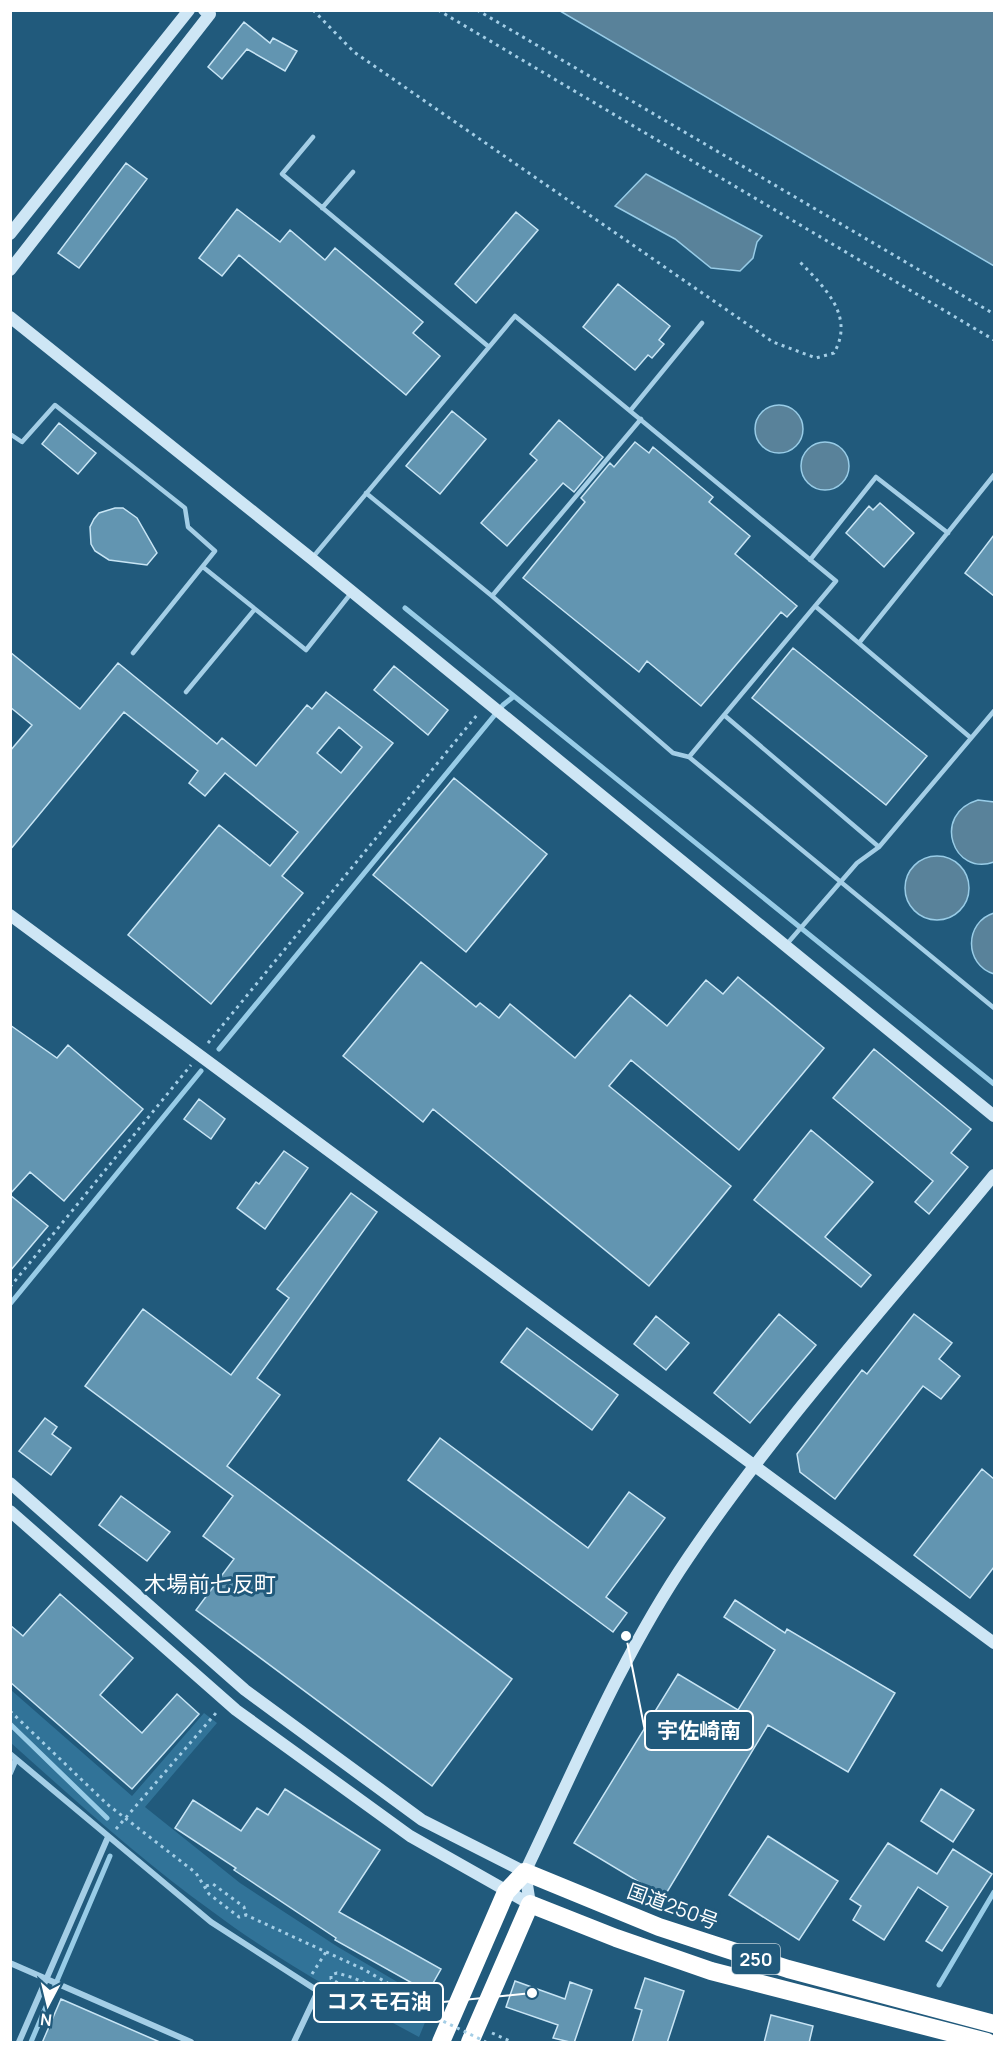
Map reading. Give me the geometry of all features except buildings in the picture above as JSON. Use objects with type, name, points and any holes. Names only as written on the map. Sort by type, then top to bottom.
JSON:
[{"type":"highway","points":[[441,2043],[506,1892],[525,1872]]},
{"type":"highway","name":"国道250号","points":[[525,1872],[659,1928],[788,1969],[994,2024]]},
{"type":"highway","points":[[470,2043],[530,1904]]},
{"type":"highway","name":"250","points":[[530,1904],[616,1938],[711,1971],[987,2043]]},
{"type":"street","points":[[10,234],[189,10]]},
{"type":"street","points":[[10,270],[210,14],[204,10]]},
{"type":"street","points":[[10,317],[312,559],[784,947],[994,1116]]},
{"type":"street","points":[[10,915],[994,1644]]},
{"type":"street","points":[[530,1904],[525,1872],[626,1662],[686,1560],[753,1466],[994,1175]]},
{"type":"street","points":[[10,1483],[245,1690],[422,1820],[525,1872]]},
{"type":"street","points":[[10,1511],[236,1710],[410,1836],[530,1904]]},
{"type":"street","points":[[10,1754],[211,1922],[318,1991],[294,2043]]},
{"type":"street","points":[[10,1773],[16,1759]]},
{"type":"street","points":[[19,2043],[108,1837]]},
{"type":"street","points":[[10,1963],[191,2043]]},
{"type":"lane","points":[[313,137],[282,174],[489,347]]},
{"type":"lane","points":[[322,208],[353,172]]},
{"type":"lane","points":[[312,559],[515,316],[836,581],[689,757]]},
{"type":"lane","points":[[630,411],[702,323]]},
{"type":"lane","points":[[10,434],[22,442],[55,405],[185,508],[188,527],[215,551],[133,653]]},
{"type":"lane","points":[[492,596],[640,419]]},
{"type":"lane","points":[[859,643],[994,475]]},
{"type":"lane","points":[[810,560],[876,477],[948,533]]},
{"type":"lane","points":[[366,493],[492,596],[673,753],[689,757],[994,1008]]},
{"type":"lane","points":[[202,567],[306,650],[352,592]]},
{"type":"lane","points":[[816,606],[971,738]]},
{"type":"lane","points":[[186,692],[255,609]]},
{"type":"lane","points":[[784,947],[857,863],[879,847],[994,711]]},
{"type":"lane","points":[[724,715],[879,847]]},
{"type":"path","points":[[313,10],[354,52],[772,342],[816,358],[834,353],[842,338],[841,320],[828,291],[800,262]]},
{"type":"path","points":[[438,10],[994,340]]},
{"type":"path","points":[[477,10],[994,314]]},
{"type":"path","points":[[206,1045],[477,715]]},
{"type":"path","points":[[10,1287],[191,1065]]},
{"type":"path","points":[[10,1711],[107,1804],[196,1873],[209,1894],[239,1917],[246,1915],[326,1952],[410,1996],[398,2017],[405,2020],[412,2006]]},
{"type":"path","points":[[108,1837],[216,1713]]},
{"type":"path","points":[[206,1886],[213,1884],[244,1907],[246,1915]]},
{"type":"path","points":[[306,1984],[326,1952]]},
{"type":"path","points":[[405,1993],[390,2012],[340,1987],[331,1979],[331,1975],[336,1973],[354,1978],[412,2006],[486,2043]]},
{"type":"shaded area","points":[[560,11],[994,11],[994,266]]},
{"type":"shaded area","points":[[646,174],[762,236],[757,242],[753,258],[740,271],[711,268],[675,239],[615,206]]},
{"type":"shaded area","points":[[774,405],[784,405],[799,415],[803,429],[802,438],[793,449],[784,453],[774,453],[759,443],[755,434],[755,424],[765,409]]},
{"type":"shaded area","points":[[820,442],[830,442],[845,452],[849,466],[848,475],[839,486],[830,490],[820,490],[805,480],[801,471],[801,461],[811,446]]},
{"type":"shaded area","points":[[978,800],[994,802],[994,862],[980,864],[968,861],[959,853],[953,842],[952,830],[955,818],[964,807]]},
{"type":"shaded area","points":[[931,856],[943,856],[960,865],[967,876],[969,888],[967,900],[960,911],[943,920],[931,920],[919,915],[910,906],[905,894],[905,882],[910,870],[919,861]]},
{"type":"shaded area","points":[[994,913],[994,974],[977,962],[972,944],[977,925]]},
{"type":"shaded area","points":[[11,1690],[132,1796],[204,1713],[217,1723],[145,1807],[240,1883],[338,1947],[433,2003],[419,2037],[339,1993],[237,1930],[110,1830],[11,1743]]},
{"type":"waterway","points":[[405,608],[994,1084]]},
{"type":"waterway","points":[[219,1049],[503,705],[513,697]]},
{"type":"waterway","points":[[10,1304],[201,1071]]},
{"type":"waterway","points":[[10,1724],[107,1818]]},
{"type":"waterway","points":[[31,2042],[110,1856]]},
{"type":"waterway","points":[[939,1985],[994,1892]]},
{"type":"place","name":"宇佐崎南","points":[[626,1636]]},
{"type":"place","name":"コスモ石油","points":[[532,1993]]},
{"type":"district","name":"木場前七反町","points":[[210,1584]]}]
